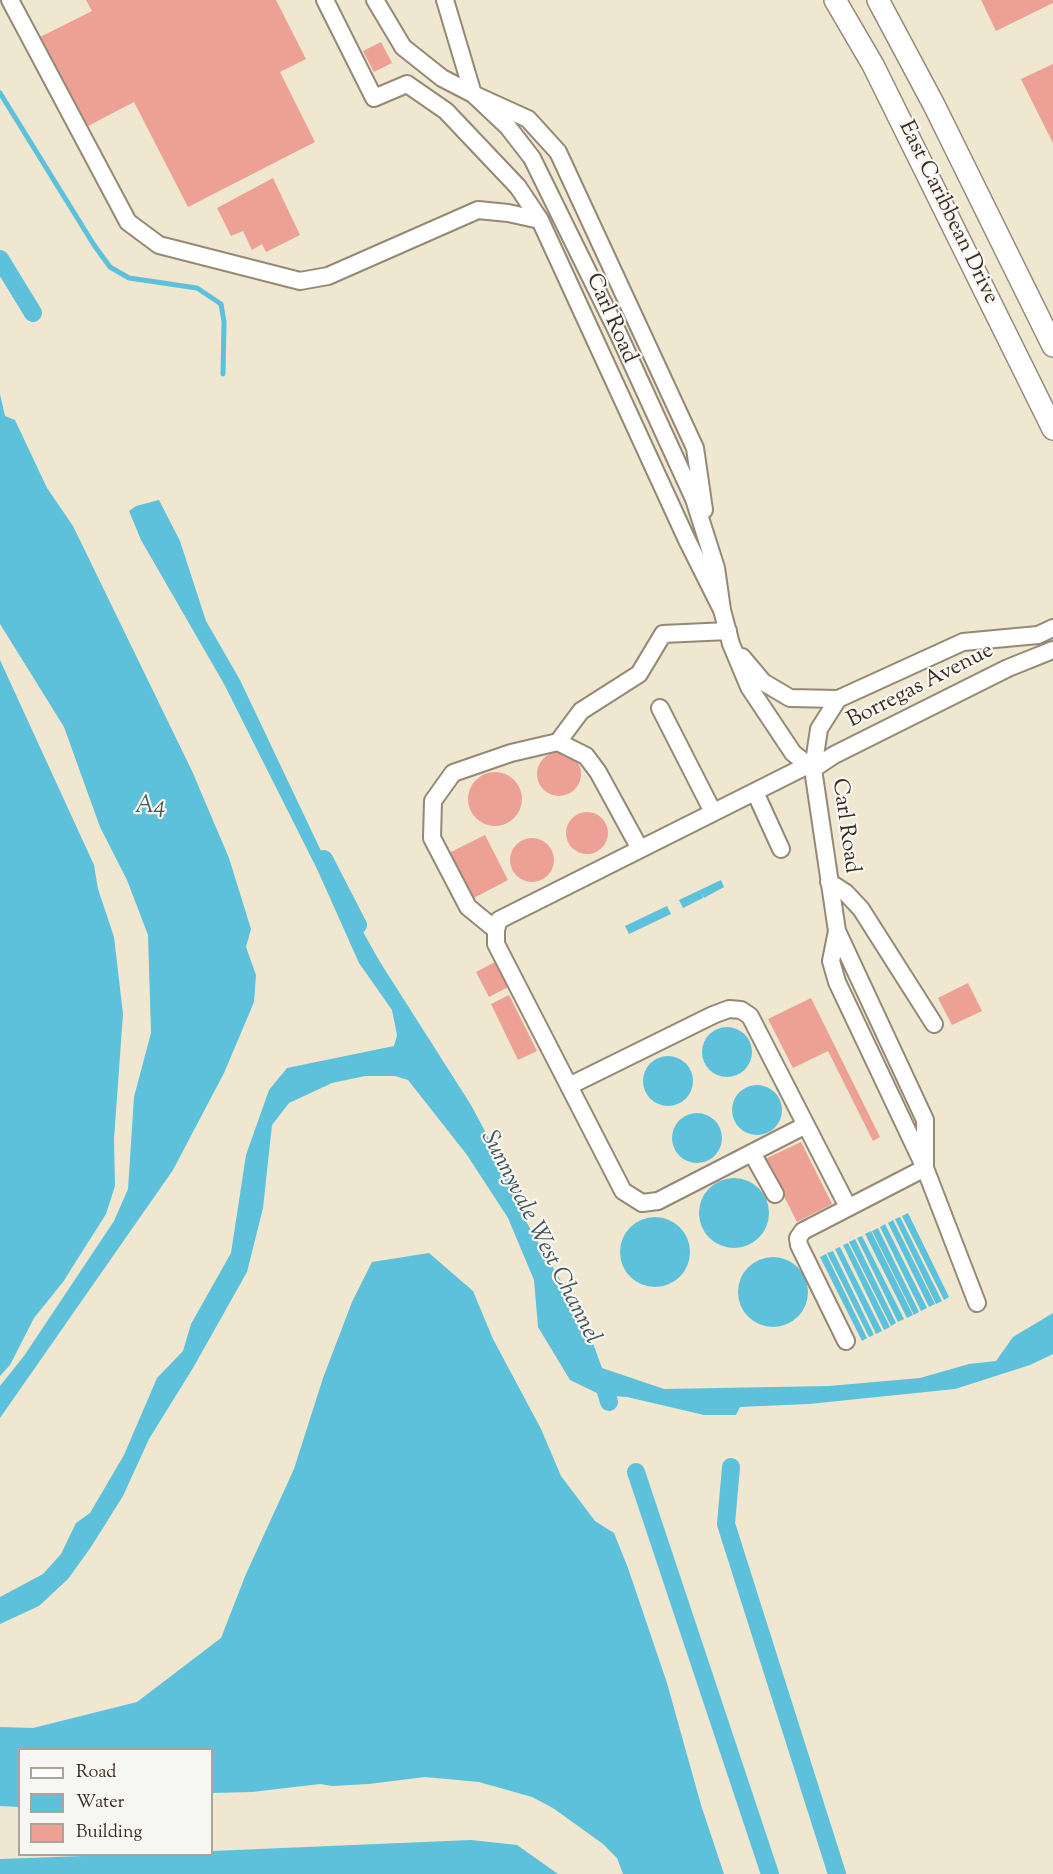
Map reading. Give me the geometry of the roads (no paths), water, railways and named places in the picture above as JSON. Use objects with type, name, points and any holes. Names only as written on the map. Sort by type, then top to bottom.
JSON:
[{"type":"main road","name":"East Caribbean Drive","points":[[835,0],[888,94],[1053,429]]},
{"type":"main road","name":"East Caribbean Drive","points":[[878,0],[940,115],[1053,346]]},
{"type":"lane","name":"Carl Road","points":[[325,0],[374,98],[407,84],[446,111],[462,125],[518,187],[540,220],[687,540],[722,610]]},
{"type":"lane","name":"Carl Road","points":[[375,0],[403,47],[442,78],[528,119],[558,152],[695,448],[702,489],[705,535]]},
{"type":"lane","points":[[445,0],[473,94]]},
{"type":"lane","points":[[13,1],[128,222],[159,245],[300,281],[328,276],[478,210],[508,213],[540,220]]},
{"type":"lane","name":"Carl Road","points":[[473,94],[508,127],[532,158],[618,333],[689,488],[716,568],[722,610],[730,637],[749,687],[793,753],[810,767],[837,931],[831,961],[837,982],[925,1168],[977,1303]]},
{"type":"lane","name":"Borregas Avenue","points":[[730,637],[763,682],[790,698],[838,699],[963,642],[1038,634],[1053,628]]},
{"type":"lane","points":[[558,742],[581,711],[639,674],[663,634],[730,637]]},
{"type":"lane","name":"Borregas Avenue","points":[[496,930],[499,920],[713,812],[810,767],[998,673],[1053,650]]},
{"type":"lane","points":[[810,767],[819,729],[838,699]]},
{"type":"lane","points":[[660,708],[713,812]]},
{"type":"lane","points":[[640,849],[598,772],[586,756],[558,742],[511,753],[453,773],[433,801],[432,838],[468,907],[496,930],[496,944],[623,1191],[642,1203],[658,1201],[806,1125]]},
{"type":"lane","points":[[755,792],[781,849]]},
{"type":"lane","points":[[829,882],[846,893],[861,909],[934,1024]]},
{"type":"lane","points":[[569,1086],[714,1015],[729,1009],[741,1010],[750,1016],[848,1207]]},
{"type":"lane","points":[[752,1153],[775,1194]]},
{"type":"lane","points":[[846,1341],[799,1245],[798,1238],[803,1231],[925,1168]]},
{"type":"water","name":"A4","points":[[0,394],[5,416],[15,420],[47,488],[73,526],[192,771],[229,858],[251,929],[246,947],[256,975],[254,1002],[224,1073],[173,1170],[0,1418],[0,1386],[24,1356],[114,1221],[128,1189],[134,1097],[151,1033],[148,935],[127,880],[100,827],[64,727],[0,624]]},
{"type":"water","points":[[159,500],[180,541],[206,621],[240,680],[340,891],[380,962],[471,1105],[511,1180],[524,1218],[586,1324],[602,1368],[664,1389],[829,1386],[920,1378],[969,1364],[996,1361],[1013,1337],[1053,1313],[1053,1354],[1030,1365],[955,1389],[809,1404],[740,1407],[736,1415],[704,1415],[627,1397],[601,1395],[570,1380],[538,1327],[534,1280],[508,1218],[467,1155],[408,1080],[395,1076],[365,1076],[332,1083],[289,1103],[272,1125],[263,1208],[247,1272],[193,1368],[149,1439],[123,1496],[68,1579],[39,1606],[0,1624],[0,1597],[43,1574],[61,1554],[76,1523],[90,1513],[124,1455],[157,1378],[183,1351],[191,1324],[231,1253],[246,1155],[269,1090],[287,1068],[394,1046],[397,1035],[392,1010],[359,963],[317,869],[224,684],[141,540],[129,511],[136,506]]},
{"type":"water","name":"A4","points":[[0,660],[94,865],[98,889],[114,937],[123,1014],[114,1139],[115,1186],[106,1214],[63,1282],[34,1318],[10,1365],[0,1376]]},
{"type":"water","points":[[721,880],[724,887],[704,898],[702,894],[703,898],[683,908],[679,900]]},
{"type":"water","points":[[667,906],[671,914],[629,934],[625,926]]},
{"type":"water","points":[[727,1027],[736,1029],[747,1038],[752,1052],[750,1061],[741,1072],[727,1077],[718,1075],[707,1066],[702,1052],[704,1043],[713,1032]]},
{"type":"water","points":[[668,1056],[677,1058],[688,1067],[693,1081],[691,1090],[682,1101],[668,1106],[659,1104],[648,1095],[643,1081],[645,1072],[654,1061]]},
{"type":"water","points":[[757,1085],[766,1087],[777,1096],[782,1110],[780,1119],[771,1130],[757,1135],[748,1133],[737,1124],[732,1110],[734,1101],[743,1090]]},
{"type":"water","points":[[697,1113],[706,1115],[717,1124],[722,1138],[720,1147],[711,1158],[697,1163],[688,1161],[677,1152],[672,1138],[674,1129],[683,1118]]},
{"type":"water","points":[[727,1178],[741,1178],[754,1184],[763,1193],[769,1206],[767,1226],[759,1238],[741,1248],[727,1248],[714,1242],[705,1233],[699,1220],[699,1206],[705,1193],[714,1184]]},
{"type":"water","points":[[908,1213],[949,1297],[944,1300],[902,1216]]},
{"type":"water","points":[[648,1217],[662,1217],[675,1223],[684,1232],[690,1245],[688,1265],[680,1277],[662,1287],[648,1287],[635,1281],[626,1272],[620,1259],[620,1245],[626,1232],[635,1223]]},
{"type":"water","points":[[900,1217],[942,1301],[936,1304],[895,1219]]},
{"type":"water","points":[[893,1220],[935,1304],[929,1307],[888,1223]]},
{"type":"water","points":[[885,1224],[927,1308],[921,1311],[880,1227]]},
{"type":"water","points":[[878,1228],[919,1312],[914,1315],[872,1231]]},
{"type":"water","points":[[871,1231],[913,1315],[907,1318],[865,1234]]},
{"type":"water","points":[[862,1236],[904,1319],[898,1322],[857,1238]]},
{"type":"water","points":[[855,1239],[896,1323],[891,1326],[849,1242]]},
{"type":"water","points":[[848,1243],[890,1327],[884,1330],[843,1245]]},
{"type":"water","points":[[840,1247],[882,1331],[876,1334],[835,1249]]},
{"type":"water","points":[[833,1251],[874,1335],[869,1337],[827,1253]]},
{"type":"water","points":[[429,1253],[473,1291],[493,1339],[541,1429],[561,1476],[595,1521],[614,1533],[667,1683],[701,1805],[724,1874],[623,1874],[617,1858],[603,1844],[553,1808],[532,1797],[479,1782],[425,1777],[369,1784],[332,1786],[320,1784],[252,1792],[213,1793],[213,1748],[18,1748],[18,1807],[0,1806],[0,1727],[33,1728],[137,1702],[221,1638],[246,1574],[294,1469],[323,1378],[352,1302],[372,1262]]},
{"type":"water","points":[[826,1254],[867,1338],[862,1341],[820,1257]]},
{"type":"water","points":[[766,1257],[780,1257],[793,1263],[802,1272],[808,1285],[806,1305],[798,1317],[780,1327],[766,1327],[753,1321],[744,1312],[738,1299],[738,1285],[744,1272],[753,1263]]},
{"type":"water","points":[[471,1840],[517,1845],[558,1874],[0,1874],[0,1859],[83,1856],[213,1856],[213,1851]]},
{"type":"waterway","points":[[0,93],[110,267],[129,278],[197,288],[221,304],[224,322],[223,374]]},
{"type":"waterway","points":[[0,259],[33,313]]},
{"type":"waterway","points":[[324,859],[358,925]]},
{"type":"waterway","points":[[605,1388],[609,1402]]},
{"type":"waterway","points":[[731,1467],[726,1524],[837,1874]]},
{"type":"waterway","points":[[636,1472],[770,1874]]},
{"type":"water label","name":"Sunnyvale West Channel","points":[[539,1238]]}]
